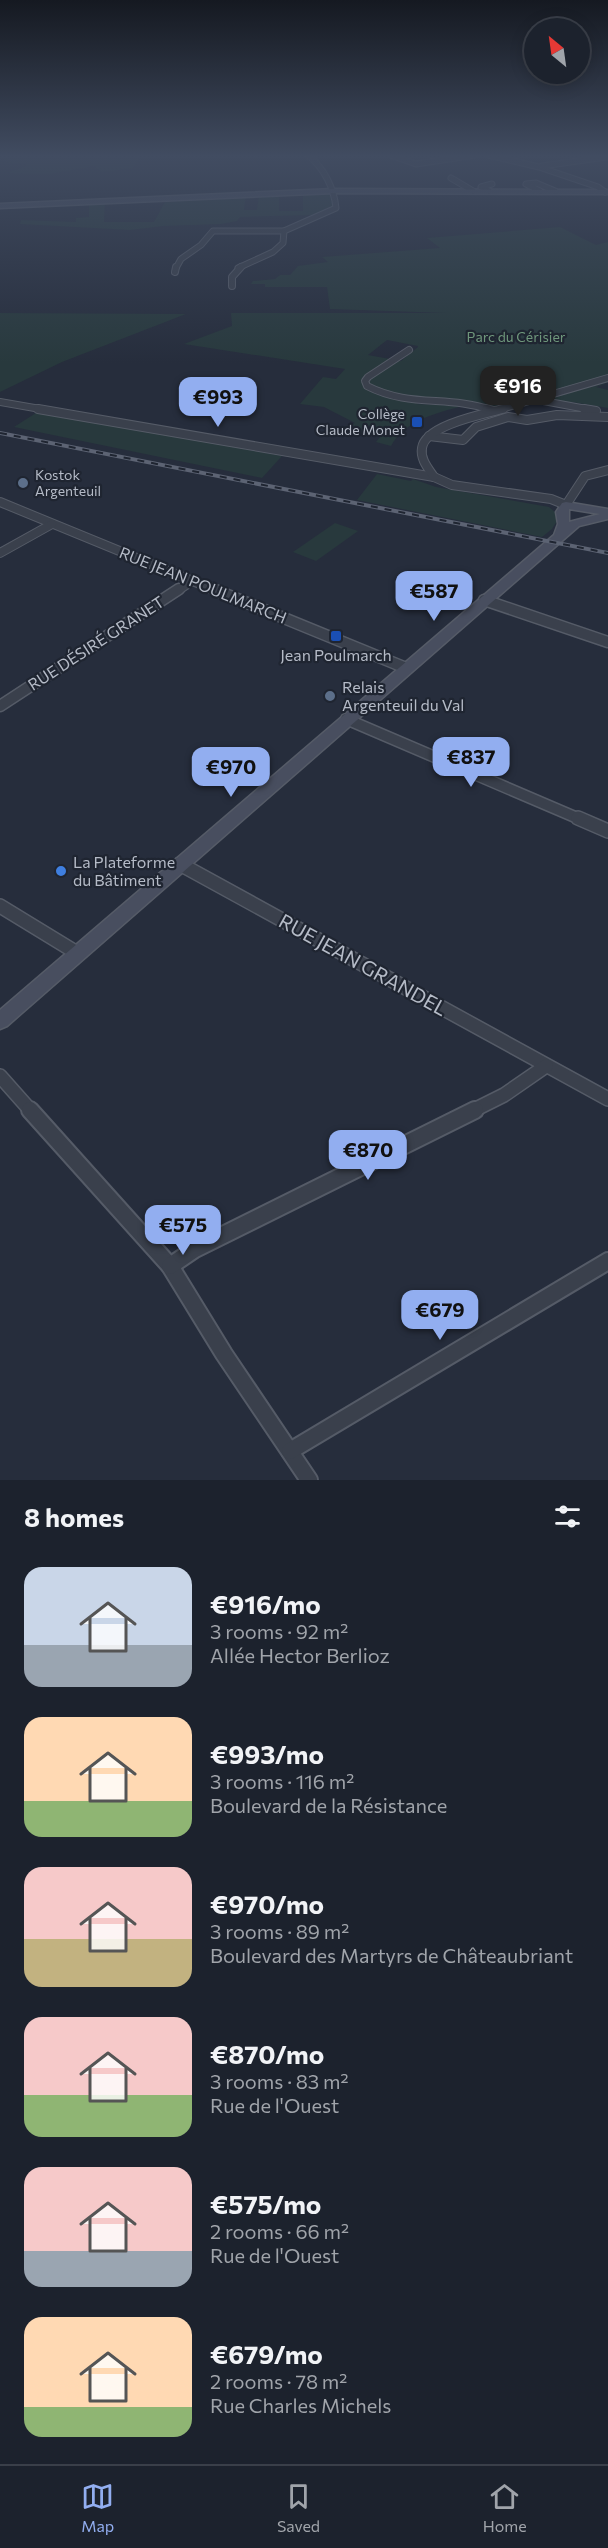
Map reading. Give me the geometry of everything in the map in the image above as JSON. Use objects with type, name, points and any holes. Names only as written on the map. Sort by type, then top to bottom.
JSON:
[{"type":"main road","points":[[559,537],[564,524],[562,512],[566,504],[608,514]]},
{"type":"main road","points":[[575,523],[581,507]]},
{"type":"main road","points":[[0,1021],[575,523],[608,514]]},
{"type":"street","points":[[175,272],[179,260],[186,253],[199,247],[206,236],[213,231],[284,231],[300,224]]},
{"type":"street","points":[[232,286],[232,278],[238,268],[273,252],[283,243],[284,231]]},
{"type":"street","points":[[409,350],[368,377],[365,381],[367,386],[413,402],[464,404],[494,411]]},
{"type":"street","points":[[434,477],[420,451],[429,436],[448,425],[608,378]]},
{"type":"street","points":[[593,382],[608,387]]},
{"type":"street","points":[[535,399],[608,415]]},
{"type":"street","points":[[0,402],[403,474],[434,477],[446,484],[551,504],[566,504],[585,476],[608,470]]},
{"type":"street","points":[[429,436],[463,440],[480,426],[508,417],[527,420],[557,415],[608,415]]},
{"type":"street","name":"RUE JEAN POULMARCH","points":[[0,502],[406,669]]},
{"type":"street","points":[[0,553],[52,524]]},
{"type":"street","name":"RUE DÉSIRÉ GRANET","points":[[0,706],[192,581]]},
{"type":"street","points":[[484,600],[608,642]]},
{"type":"street","points":[[346,719],[608,831]]},
{"type":"street","name":"RUE JEAN GRANDEL","points":[[180,864],[608,1099]]},
{"type":"street","points":[[0,906],[77,953]]},
{"type":"street","points":[[170,1266],[195,1250],[504,1095],[546,1066]]},
{"type":"street","points":[[0,1076],[170,1266],[224,1354],[309,1480]]},
{"type":"street","points":[[290,1451],[608,1261]]},
{"type":"green space","points":[[21,224],[219,224],[130,230]]},
{"type":"green space","name":"Parc du Cérisier","points":[[560,227],[596,245],[608,242],[608,376],[495,407],[423,401],[416,404],[463,406],[432,415],[413,424],[397,437],[391,446],[376,442],[380,437],[335,430],[355,423],[324,407],[300,404],[323,377],[336,379],[345,369],[184,344],[232,326],[231,313],[446,313],[330,309],[327,287],[265,287],[265,284],[251,284],[253,281],[290,275],[298,266],[328,262],[322,257],[440,248],[427,238]],"holes":[[[387,340],[418,346],[401,361],[368,355]]]},
{"type":"green space","points":[[0,313],[186,314],[62,362],[0,392]]},
{"type":"green space","points":[[608,383],[596,387],[608,390],[608,408],[572,402],[569,405],[554,400],[555,396]]},
{"type":"green space","points":[[39,411],[282,456],[262,478],[14,427]]},
{"type":"green space","points":[[377,474],[411,481],[413,479],[436,487],[549,507],[555,512],[557,521],[552,529],[542,537],[357,500]]},
{"type":"green space","points":[[335,523],[358,531],[316,561],[293,552]]},
{"type":"railway","points":[[0,433],[608,553]]},
{"type":"place","name":"Collège Claude Monet","points":[[417,422]]},
{"type":"place","name":"Kostok Argenteuil","points":[[23,483]]},
{"type":"place","name":"Jean Poulmarch","points":[[336,636]]},
{"type":"place","name":"Relais Argenteuil du Val","points":[[330,696]]},
{"type":"place","name":"La Plateforme du Bâtiment","points":[[61,871]]}]
